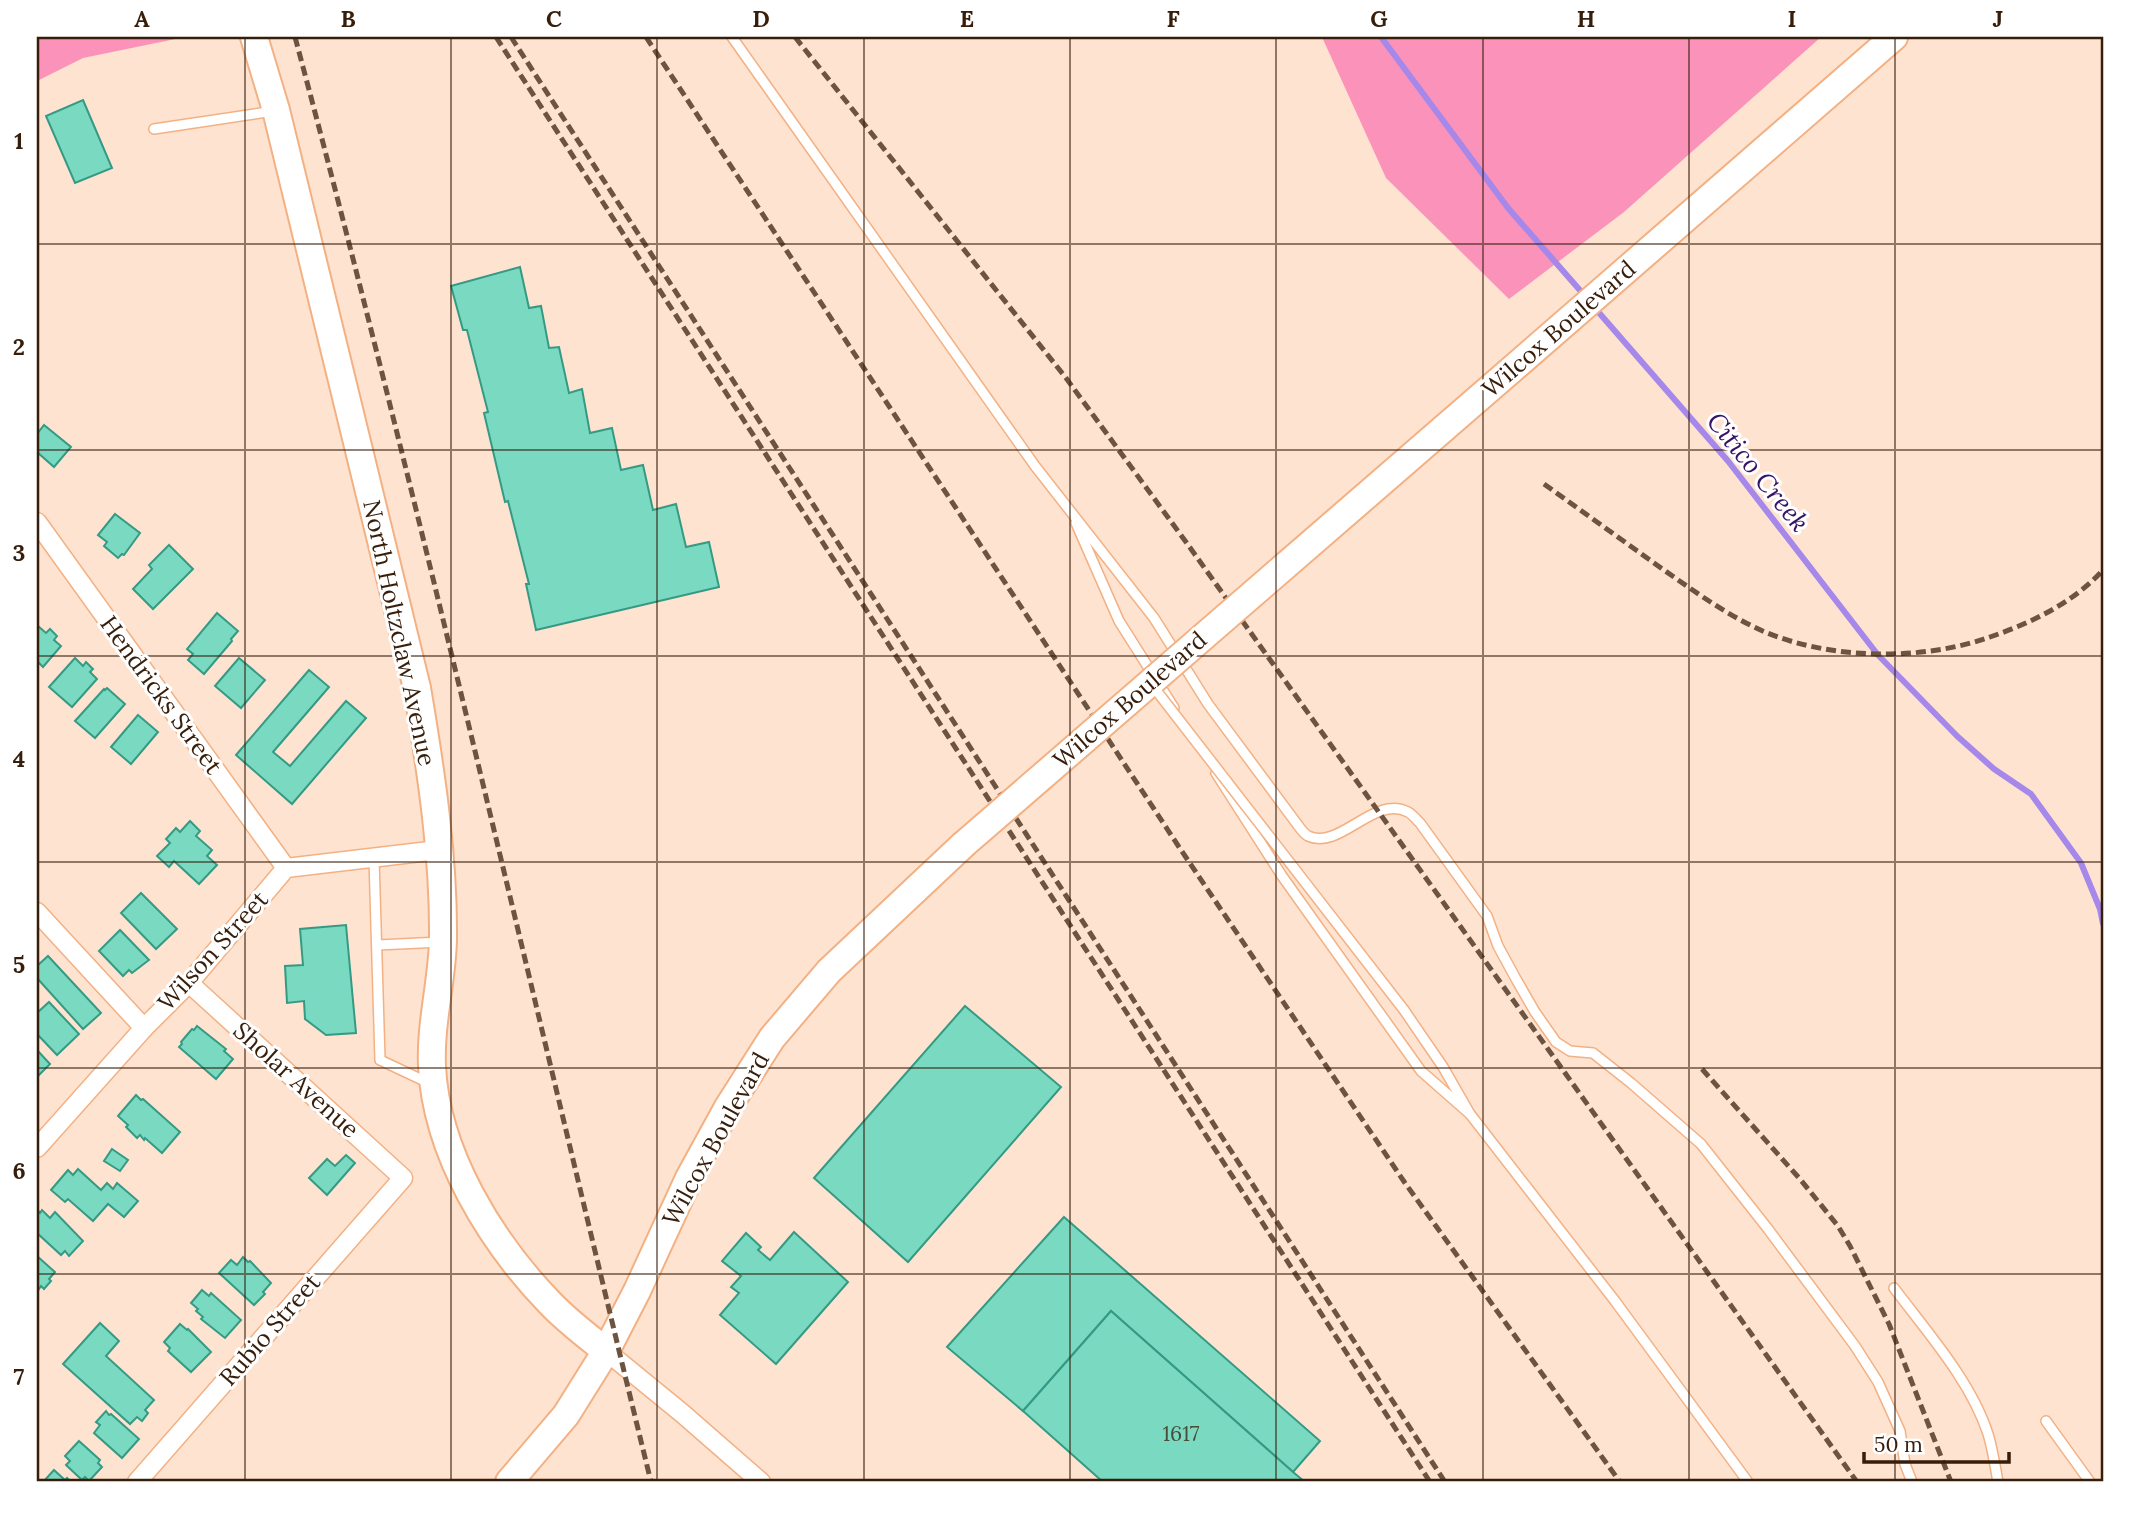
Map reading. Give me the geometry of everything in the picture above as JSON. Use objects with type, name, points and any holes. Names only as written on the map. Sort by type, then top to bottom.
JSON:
[{"type":"main road","name":"North Holtzclaw Avenue","points":[[254,37],[276,110],[417,688],[426,741],[438,850],[443,942],[433,1040],[433,1085],[441,1124],[459,1169],[492,1231],[528,1279],[552,1305],[606,1351]]},
{"type":"main road","name":"Wilcox Boulevard","points":[[509,1482],[566,1415],[606,1351],[637,1292],[689,1178],[728,1107],[772,1038],[829,971],[963,845],[1894,37]]},
{"type":"street","name":"Hendricks Street","points":[[37,522],[286,868]]},
{"type":"street","name":"Wilson Street","points":[[37,1148],[144,1027],[189,982],[286,868],[438,850]]},
{"type":"street","points":[[37,912],[144,1027]]},
{"type":"street","name":"Sholar Avenue","points":[[189,982],[403,1178]]},
{"type":"street","name":"Rubio Street","points":[[137,1482],[403,1178]]},
{"type":"street","points":[[606,1351],[761,1482]]},
{"type":"lane","points":[[732,37],[1019,443],[1154,618],[1208,704],[1307,836],[1320,839],[1334,835],[1378,812],[1394,808],[1409,812],[1420,823],[1487,916],[1498,946],[1516,979],[1556,1042],[1570,1051],[1593,1053],[1701,1144],[1768,1229],[1872,1373],[1900,1431],[1905,1464],[1912,1482]]},
{"type":"lane","points":[[154,129],[276,110]]},
{"type":"lane","points":[[1069,509],[1119,621],[1282,876],[1421,1071],[1470,1114]]},
{"type":"lane","points":[[1150,683],[1404,1010],[1443,1067],[1470,1114],[1615,1301],[1748,1482]]},
{"type":"lane","points":[[374,859],[380,1060],[433,1085]]},
{"type":"lane","points":[[377,945],[443,942]]},
{"type":"lane","points":[[1894,1288],[1947,1357],[1967,1391],[1988,1434],[1998,1482]]},
{"type":"lane","points":[[2046,1421],[2090,1482]]},
{"type":"shaded area","points":[[37,37],[185,37],[83,58],[37,81]]},
{"type":"shaded area","points":[[1322,37],[1821,37],[1624,212],[1509,299],[1386,178]]},
{"type":"building","points":[[83,100],[112,168],[75,183],[46,116]]},
{"type":"building","points":[[520,267],[529,308],[541,306],[549,348],[559,347],[569,393],[582,389],[590,433],[612,428],[621,470],[643,465],[653,510],[676,504],[686,547],[709,542],[719,587],[536,630],[526,584],[529,584],[508,501],[505,502],[484,413],[488,412],[467,330],[463,330],[451,286]]},
{"type":"building","points":[[44,425],[71,447],[54,467],[37,452],[37,434]]},
{"type":"building","points":[[115,514],[140,533],[124,555],[118,558],[104,546],[107,542],[98,535]]},
{"type":"building","points":[[169,545],[193,569],[153,609],[133,589],[152,569],[149,565]]},
{"type":"building","points":[[217,613],[238,631],[204,674],[188,660],[193,654],[187,649]]},
{"type":"building","points":[[38,626],[46,633],[50,629],[57,636],[54,640],[61,646],[43,667],[37,661]]},
{"type":"building","points":[[75,658],[83,666],[86,662],[97,679],[72,707],[49,687]]},
{"type":"building","points":[[239,658],[265,680],[241,708],[215,686]]},
{"type":"building","points":[[309,670],[329,687],[273,752],[290,766],[346,701],[366,718],[292,804],[236,755]]},
{"type":"building","points":[[107,688],[125,704],[95,738],[75,721]]},
{"type":"building","points":[[138,715],[158,732],[131,764],[111,747]]},
{"type":"building","points":[[190,821],[200,831],[196,836],[212,850],[207,856],[217,865],[199,884],[174,861],[169,867],[157,856],[170,843],[166,839],[176,828],[180,832]]},
{"type":"building","points":[[141,893],[177,929],[156,949],[121,913]]},
{"type":"building","points":[[346,925],[356,1033],[326,1035],[305,1019],[304,1001],[287,1003],[285,966],[303,965],[300,929]]},
{"type":"building","points":[[120,930],[149,960],[132,973],[129,970],[123,976],[99,951]]},
{"type":"building","points":[[48,956],[101,1013],[83,1029],[37,978],[37,966]]},
{"type":"building","points":[[49,1002],[79,1034],[57,1055],[37,1034],[37,1013]]},
{"type":"building","points":[[965,1006],[1061,1087],[908,1262],[814,1178]]},
{"type":"building","points":[[197,1026],[226,1049],[224,1051],[233,1059],[216,1079],[179,1047]]},
{"type":"building","points":[[37,1050],[50,1064],[37,1077]]},
{"type":"building","points":[[136,1095],[180,1132],[162,1153],[140,1135],[137,1138],[118,1116]]},
{"type":"building","points":[[112,1149],[128,1160],[120,1171],[104,1161]]},
{"type":"building","points":[[346,1155],[355,1163],[327,1195],[309,1178],[327,1159],[335,1166]]},
{"type":"building","points":[[78,1169],[101,1190],[107,1183],[113,1189],[117,1183],[138,1201],[124,1217],[108,1204],[93,1221],[68,1199],[65,1202],[51,1190],[68,1170],[73,1175]]},
{"type":"building","points":[[37,1209],[50,1218],[55,1212],[83,1241],[69,1256],[65,1251],[61,1255],[37,1235]]},
{"type":"building","points":[[1064,1217],[1320,1441],[1293,1472],[1111,1311],[1023,1411],[947,1347]]},
{"type":"building","points":[[794,1232],[848,1282],[776,1364],[720,1315],[739,1293],[731,1287],[741,1276],[722,1261],[746,1233],[761,1247],[758,1250],[770,1260]]},
{"type":"building","points":[[37,1256],[55,1272],[44,1289],[41,1286],[37,1292]]},
{"type":"building","points":[[243,1257],[271,1283],[254,1305],[219,1273],[231,1260],[237,1265]]},
{"type":"building","points":[[202,1290],[209,1296],[211,1293],[241,1320],[225,1338],[201,1319],[203,1317],[196,1311],[198,1309],[191,1303]]},
{"type":"building","points":[[1111,1311],[1305,1482],[1103,1482],[1023,1411]]},
{"type":"building","points":[[100,1323],[119,1341],[106,1356],[154,1400],[145,1410],[148,1413],[142,1421],[137,1417],[130,1424],[63,1364]]},
{"type":"building","points":[[180,1324],[211,1352],[191,1372],[168,1351],[170,1348],[164,1342]]},
{"type":"building","points":[[106,1411],[139,1439],[122,1458],[94,1433],[100,1425],[96,1422]]},
{"type":"building","points":[[79,1441],[100,1460],[98,1463],[102,1467],[89,1481],[85,1477],[82,1480],[66,1465],[70,1461],[65,1456]]},
{"type":"building","points":[[54,1470],[65,1480],[67,1478],[71,1482],[43,1482]]},
{"type":"waterway","name":"Citico Creek","points":[[1381,37],[1508,208],[1585,296]]},
{"type":"waterway","name":"Citico Creek","points":[[1594,307],[1728,461],[1878,655],[1957,736],[1994,769],[2031,794],[2081,863],[2100,909],[2103,924]]},
{"type":"railway","points":[[295,37],[433,578],[651,1482]]},
{"type":"railway","points":[[496,37],[1430,1482]]},
{"type":"railway","points":[[511,37],[1445,1482]]},
{"type":"railway","points":[[646,37],[1181,850],[1405,1183],[1620,1482]]},
{"type":"railway","points":[[795,37],[1066,378],[1857,1482]]},
{"type":"railway","points":[[1544,484],[1725,611],[1765,632],[1819,648],[1877,654],[1964,645],[2051,611],[2103,570]]},
{"type":"railway","points":[[1702,1069],[1838,1226],[1889,1324],[1951,1482]]}]
